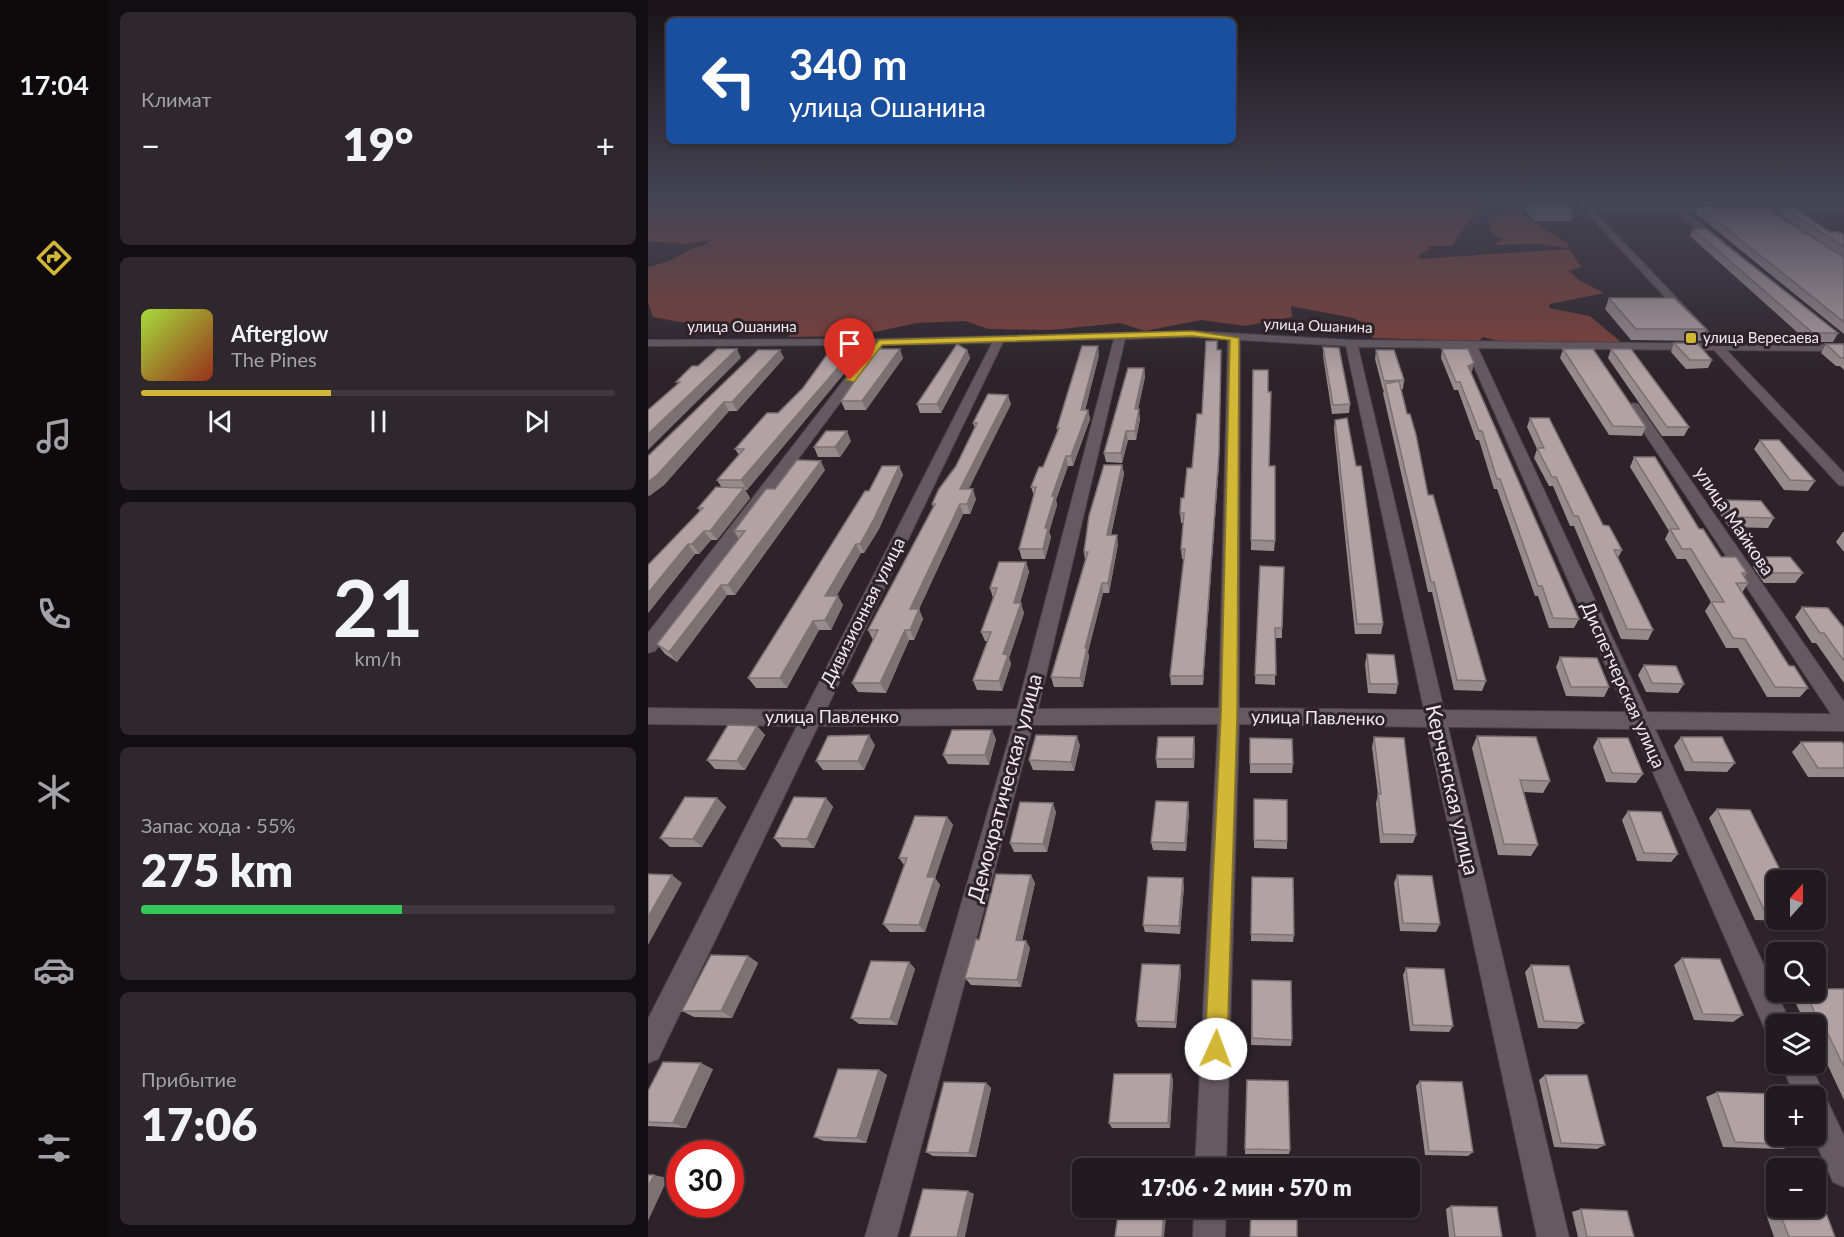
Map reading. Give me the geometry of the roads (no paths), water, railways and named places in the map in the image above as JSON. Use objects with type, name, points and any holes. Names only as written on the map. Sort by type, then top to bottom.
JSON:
[{"type":"street","points":[[1635,260],[1844,482]]},
{"type":"street","name":"улица Ошанина","points":[[651,345],[1192,334],[1351,343],[1844,348]]},
{"type":"street","points":[[1835,335],[1844,343]]},
{"type":"street","name":"Дивизионная улица","points":[[648,1049],[809,718],[1000,337]]},
{"type":"street","name":"Демократическая улица","points":[[881,1237],[1026,715],[1120,337]]},
{"type":"street","points":[[1211,1158],[1229,716],[1234,338]]},
{"type":"street","points":[[752,358],[768,342]]},
{"type":"street","points":[[648,646],[879,342]]},
{"type":"street","name":"Керченская улица","points":[[1351,343],[1553,1237]]},
{"type":"street","name":"Диспетчерская улица","points":[[1471,345],[1772,1014]]},
{"type":"street","points":[[1591,346],[1604,365]]},
{"type":"street","name":"улица Майкова","points":[[1624,395],[1844,718]]},
{"type":"street","name":"улица Павленко","points":[[648,716],[809,718],[1026,715],[1229,716],[1844,723]]},
{"type":"street","points":[[1826,1131],[1844,1171]]},
{"type":"street","points":[[1209,1237],[1210,1218]]},
{"type":"place","name":"улица Вересаева","points":[[1691,338]]}]
